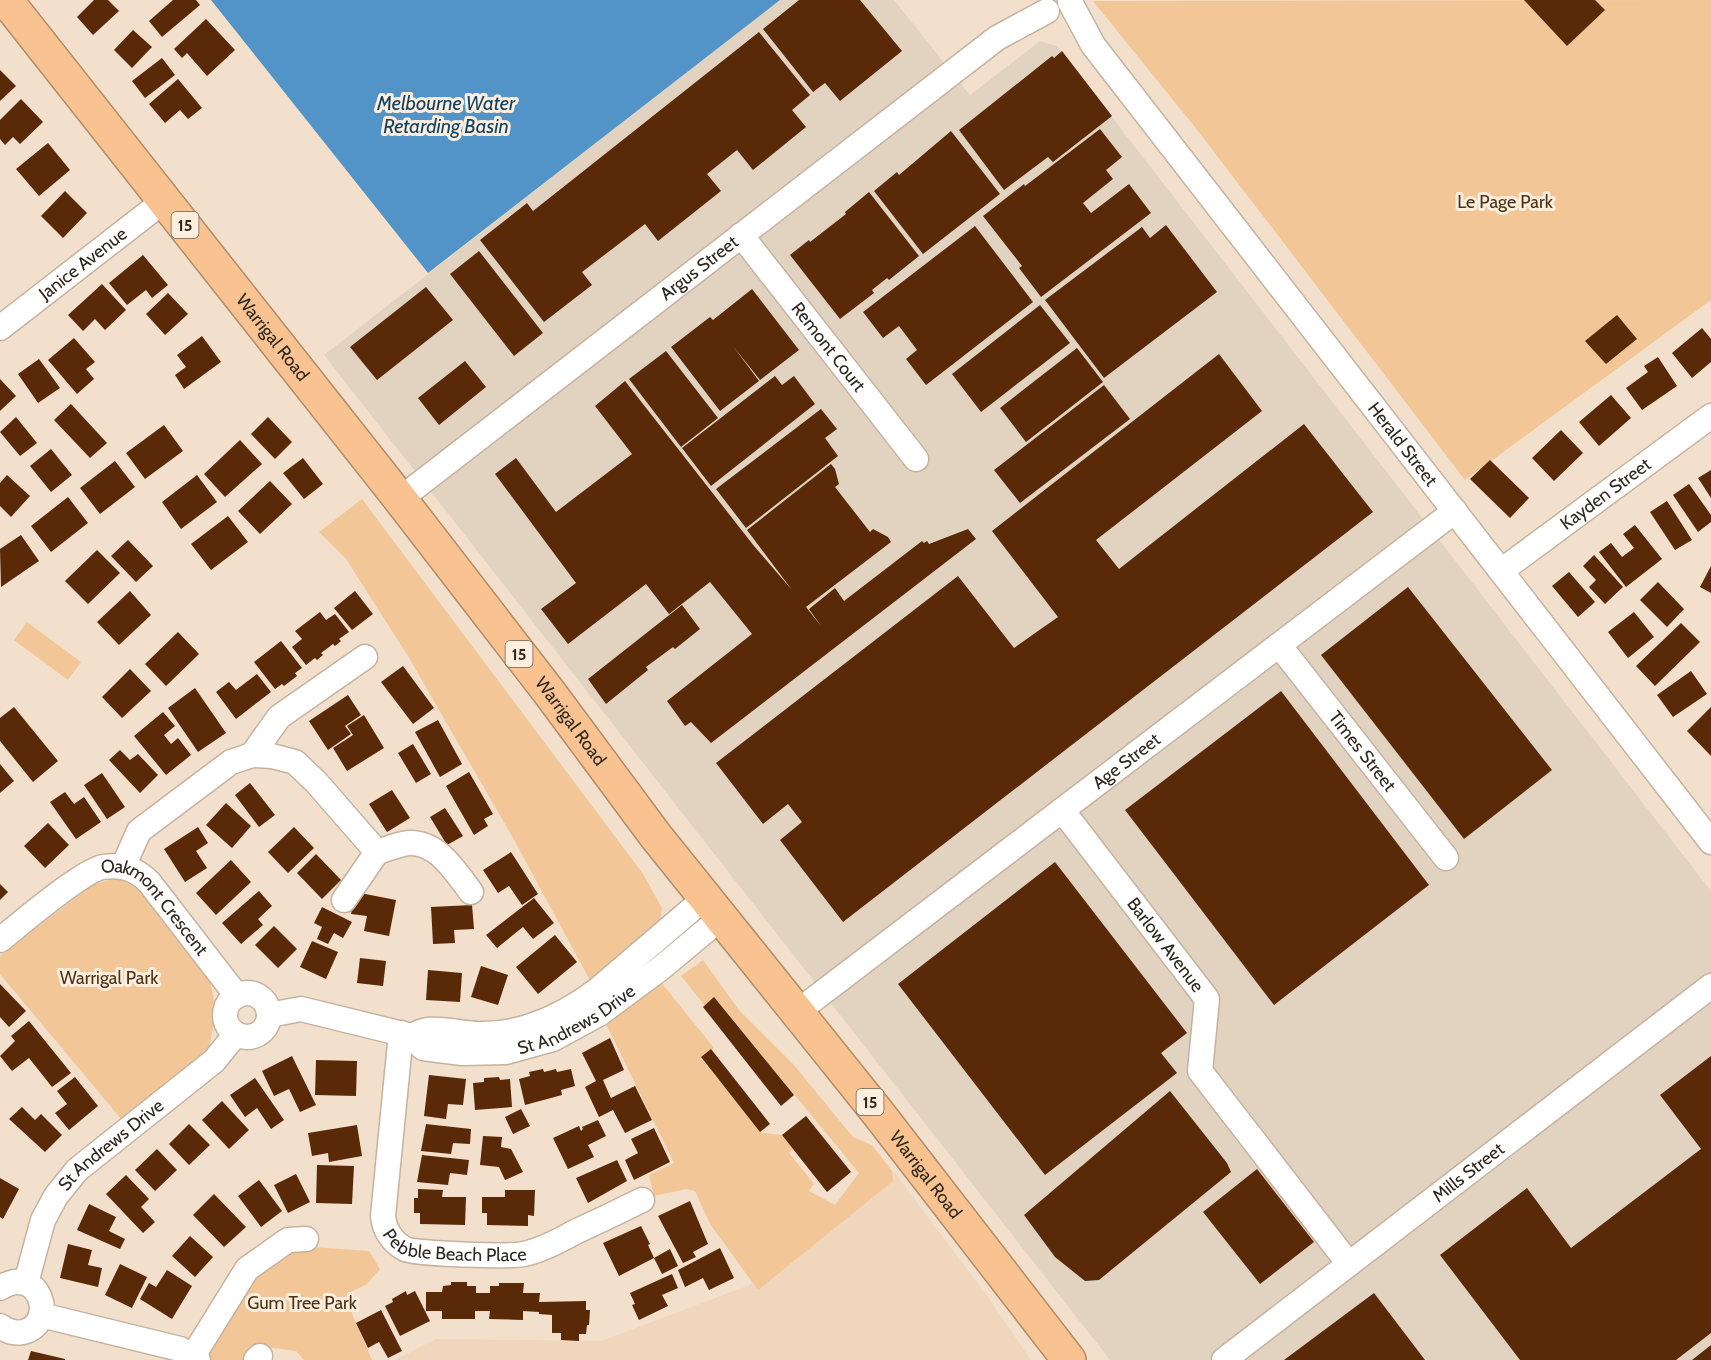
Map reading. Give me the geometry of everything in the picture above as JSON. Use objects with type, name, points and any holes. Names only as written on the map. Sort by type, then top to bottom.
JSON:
[{"type":"highway","name":"Warrigal Road","points":[[6,0],[400,499],[713,908],[925,1172],[1069,1360]]},
{"type":"street","name":"Argus Street","points":[[400,499],[998,38],[1052,4]]},
{"type":"street","name":"Herald Street","points":[[1052,4],[1093,45],[1711,842]]},
{"type":"street","name":"Janice Avenue","points":[[0,328],[165,200]]},
{"type":"street","name":"Remont Court","points":[[741,235],[916,459]]},
{"type":"street","name":"Kayden Street","points":[[1501,571],[1711,416]]},
{"type":"street","name":"Age Street","points":[[797,1012],[1455,511]]},
{"type":"street","name":"Times Street","points":[[1279,645],[1446,858]]},
{"type":"street","points":[[252,754],[279,717],[364,657]]},
{"type":"street","points":[[123,867],[139,831],[231,762],[252,754],[295,762],[316,782],[377,852]]},
{"type":"street","name":"Barlow Avenue","points":[[1062,810],[1207,999],[1200,1071],[1349,1264]]},
{"type":"street","points":[[344,900],[377,852],[409,843],[430,846],[471,892]]},
{"type":"street","name":"Oakmont Crescent","points":[[0,940],[82,876],[101,867],[123,867],[137,871],[149,882],[237,996]]},
{"type":"street","name":"St Andrews Drive","points":[[269,1015],[301,1009],[406,1035],[429,1030],[473,1034],[501,1032],[548,1020],[580,1003],[713,908]]},
{"type":"street","name":"Mills Street","points":[[1224,1360],[1711,986]]},
{"type":"street","points":[[250,994],[258,996],[268,1007],[268,1023],[258,1035],[243,1037],[236,1034],[226,1022],[227,1007],[237,996],[250,994]]},
{"type":"street","name":"St Andrews Drive","points":[[26,1283],[43,1220],[56,1196],[77,1170],[214,1061],[236,1034]]},
{"type":"street","name":"Pebble Beach Place","points":[[406,1035],[383,1216],[388,1232],[397,1244],[406,1250],[427,1253],[522,1254],[551,1245],[642,1200]]},
{"type":"street","points":[[41,1315],[180,1349],[195,1358],[247,1269],[288,1240],[306,1239]]},
{"type":"street","points":[[0,1288],[17,1281],[26,1283],[36,1290],[42,1306],[41,1315],[27,1331],[10,1332],[0,1326]]},
{"type":"shaded area","points":[[780,0],[894,0],[970,95],[1040,41],[1057,46],[1711,891],[1711,1360],[1110,1360],[324,355]]},
{"type":"shaded area","points":[[894,1172],[988,1297],[1031,1360],[395,1360],[436,1339],[601,1341],[752,1284]]},
{"type":"green space","name":"Le Page Park","points":[[1711,0],[1711,300],[1465,480],[1198,131],[1093,1]]},
{"type":"green space","points":[[362,499],[643,874],[662,908],[660,920],[592,984],[513,838],[408,656],[346,559],[319,532]]},
{"type":"green space","points":[[27,622],[81,662],[68,680],[14,640]]},
{"type":"green space","name":"Warrigal Park","points":[[123,876],[161,910],[210,980],[216,1012],[209,1048],[189,1070],[122,1120],[0,974],[0,956],[92,885]]},
{"type":"green space","points":[[703,960],[739,1010],[793,1064],[853,1137],[872,1145],[892,1171],[893,1181],[758,1290],[710,1224],[695,1191],[686,1189],[654,1196],[649,1175],[674,1163],[603,1018],[659,977],[714,1048],[701,1059],[762,1133],[782,1135],[793,1149],[789,1153],[814,1184],[809,1191],[835,1205],[859,1173],[716,999],[706,1007],[681,976]]},
{"type":"green space","name":"Gum Tree Park","points":[[312,1247],[369,1251],[380,1269],[367,1284],[349,1293],[352,1314],[372,1360],[304,1360],[296,1351],[259,1346],[243,1360],[211,1360],[206,1353],[231,1305],[277,1257]]},
{"type":"water","name":"Melbourne Water Retarding Basin","points":[[211,0],[780,0],[428,273]]},
{"type":"building","points":[[94,0],[108,0],[119,11],[93,35],[77,17]]},
{"type":"building","points":[[173,0],[196,0],[200,5],[162,37],[149,21]]},
{"type":"building","points":[[799,0],[860,0],[902,51],[840,101],[825,83],[813,92],[763,29]]},
{"type":"building","points":[[1524,0],[1595,0],[1605,10],[1567,46]]},
{"type":"building","points":[[206,19],[235,50],[207,76],[187,53],[182,58],[174,49]]},
{"type":"building","points":[[133,30],[152,47],[132,68],[114,50]]},
{"type":"building","points":[[759,32],[810,95],[792,110],[806,127],[753,170],[737,150],[707,174],[721,191],[658,241],[645,224],[582,272],[592,285],[544,322],[480,240],[527,203],[533,211]]},
{"type":"building","points":[[1062,51],[1112,116],[1053,162],[1048,157],[1004,190],[959,130],[1052,56],[1054,58]]},
{"type":"building","points":[[162,58],[175,75],[145,98],[132,81]]},
{"type":"building","points":[[0,70],[16,86],[0,101]]},
{"type":"building","points":[[178,79],[202,108],[188,119],[180,110],[165,123],[149,104]]},
{"type":"building","points":[[21,99],[43,122],[20,144],[13,137],[5,145],[0,139],[0,120]]},
{"type":"building","points":[[1100,129],[1122,157],[1106,170],[1113,179],[1083,203],[1091,213],[1129,184],[1151,213],[1041,297],[1019,268],[1022,266],[983,216]]},
{"type":"building","points":[[951,131],[1000,194],[923,254],[874,191],[897,172],[899,175]]},
{"type":"building","points":[[48,143],[70,170],[39,196],[16,169]]},
{"type":"building","points":[[65,191],[87,213],[63,238],[41,216]]},
{"type":"building","points":[[869,192],[919,256],[889,280],[887,278],[872,290],[874,293],[840,319],[790,255],[846,214],[845,212]]},
{"type":"building","points":[[1166,225],[1217,292],[1104,378],[1045,300],[1142,227],[1150,238]]},
{"type":"building","points":[[975,226],[1033,302],[926,385],[906,359],[917,350],[899,326],[883,338],[863,312]]},
{"type":"building","points":[[479,251],[543,333],[514,356],[450,274]]},
{"type":"building","points":[[143,255],[168,285],[152,298],[146,290],[127,305],[109,283]]},
{"type":"building","points":[[102,284],[126,310],[105,330],[95,319],[83,331],[68,315]]},
{"type":"building","points":[[426,287],[453,320],[377,380],[350,347]]},
{"type":"building","points":[[752,289],[799,350],[760,380],[733,346],[759,381],[720,411],[671,347],[710,317],[713,320]]},
{"type":"building","points":[[168,293],[188,314],[165,335],[146,314]]},
{"type":"building","points":[[1040,305],[1070,343],[981,412],[952,374]]},
{"type":"building","points":[[1617,315],[1637,339],[1606,364],[1585,341]]},
{"type":"building","points":[[1702,328],[1711,339],[1711,362],[1692,378],[1672,353]]},
{"type":"building","points":[[202,336],[221,362],[184,389],[175,375],[186,367],[177,355]]},
{"type":"building","points":[[74,338],[95,362],[86,369],[94,379],[77,394],[48,360]]},
{"type":"building","points":[[1077,348],[1103,382],[1026,442],[1000,408]]},
{"type":"building","points":[[666,351],[718,418],[681,447],[629,379]]},
{"type":"building","points":[[1219,354],[1262,411],[1096,540],[1119,569],[1304,424],[1373,512],[843,922],[780,840],[802,822],[788,804],[763,824],[716,763],[958,576],[1014,648],[1058,617],[992,531]]},
{"type":"building","points":[[1658,357],[1677,386],[1642,410],[1626,388],[1648,372],[1644,366]]},
{"type":"building","points":[[39,359],[60,388],[38,403],[18,374]]},
{"type":"building","points":[[465,361],[486,387],[439,425],[418,398]]},
{"type":"building","points":[[775,376],[782,385],[794,376],[815,404],[711,486],[682,448]]},
{"type":"building","points":[[0,379],[16,396],[0,411]]},
{"type":"building","points":[[625,381],[754,546],[792,590],[747,530],[831,464],[835,469],[839,484],[835,487],[870,532],[873,529],[888,537],[891,542],[806,607],[821,626],[809,609],[835,588],[844,601],[922,541],[924,543],[927,541],[929,544],[968,529],[976,539],[711,743],[691,722],[685,726],[667,701],[752,634],[710,582],[669,614],[646,584],[568,644],[541,609],[576,583],[495,474],[516,458],[556,512],[632,454],[595,406]]},
{"type":"building","points":[[1104,385],[1130,419],[1020,503],[994,470]]},
{"type":"building","points":[[1611,395],[1631,418],[1599,446],[1579,422]]},
{"type":"building","points":[[71,404],[107,443],[90,458],[54,420]]},
{"type":"building","points":[[821,409],[837,429],[825,438],[838,456],[746,528],[716,489]]},
{"type":"building","points":[[16,417],[37,443],[20,456],[0,432]]},
{"type":"building","points":[[268,417],[292,442],[275,459],[251,434]]},
{"type":"building","points":[[164,425],[183,451],[145,479],[126,453]]},
{"type":"building","points":[[1561,430],[1583,453],[1554,481],[1532,458]]},
{"type":"building","points":[[240,440],[262,464],[225,497],[204,474]]},
{"type":"building","points":[[51,449],[72,475],[51,492],[30,466]]},
{"type":"building","points":[[303,458],[323,484],[304,499],[283,473]]},
{"type":"building","points":[[1490,460],[1529,498],[1510,518],[1470,479]]},
{"type":"building","points":[[115,461],[135,487],[100,514],[80,488]]},
{"type":"building","points":[[1711,470],[1711,498],[1698,478]]},
{"type":"building","points":[[7,475],[30,496],[11,517],[0,506],[0,483]]},
{"type":"building","points":[[197,475],[217,502],[181,529],[162,502]]},
{"type":"building","points":[[270,481],[292,504],[260,534],[238,511]]},
{"type":"building","points":[[1689,484],[1711,515],[1711,522],[1698,532],[1673,495]]},
{"type":"building","points":[[68,497],[88,523],[51,552],[31,526]]},
{"type":"building","points":[[1667,501],[1692,540],[1675,550],[1650,512]]},
{"type":"building","points":[[228,516],[248,542],[211,570],[191,544]]},
{"type":"building","points":[[1635,525],[1662,559],[1626,587],[1599,552],[1611,543],[1622,557],[1634,548],[1623,534]]},
{"type":"building","points":[[21,535],[39,561],[1,587],[0,549]]},
{"type":"building","points":[[128,540],[153,566],[136,582],[111,556]]},
{"type":"building","points":[[97,550],[120,573],[88,604],[65,581]]},
{"type":"building","points":[[1594,555],[1623,587],[1605,604],[1589,587],[1596,580],[1583,566]]},
{"type":"building","points":[[1711,566],[1711,593],[1700,587]]},
{"type":"building","points":[[1569,572],[1595,602],[1578,617],[1552,586]]},
{"type":"building","points":[[1658,582],[1684,609],[1667,627],[1640,600]]},
{"type":"building","points":[[1408,587],[1552,770],[1464,839],[1321,655]]},
{"type":"building","points":[[130,591],[151,615],[119,645],[97,622]]},
{"type":"building","points":[[355,591],[373,614],[352,630],[334,608]]},
{"type":"building","points":[[682,605],[700,629],[675,649],[673,647],[646,667],[648,670],[606,704],[588,679]]},
{"type":"building","points":[[320,612],[326,620],[335,614],[349,632],[339,639],[341,641],[335,646],[333,644],[321,653],[323,655],[317,660],[315,658],[306,665],[292,647],[302,639],[295,631]]},
{"type":"building","points":[[1634,612],[1654,637],[1628,658],[1608,632]]},
{"type":"building","points":[[1681,623],[1700,642],[1655,686],[1636,666]]},
{"type":"building","points":[[178,632],[199,654],[166,686],[145,664]]},
{"type":"building","points":[[281,641],[302,668],[295,673],[297,676],[284,686],[282,684],[275,689],[254,662]]},
{"type":"building","points":[[403,666],[434,708],[413,724],[381,682]]},
{"type":"building","points":[[130,669],[151,691],[122,718],[102,697]]},
{"type":"building","points":[[1691,671],[1707,694],[1673,717],[1657,695]]},
{"type":"building","points":[[257,674],[271,692],[236,719],[216,692],[229,682],[236,690]]},
{"type":"building","points":[[195,688],[226,733],[198,752],[168,708]]},
{"type":"building","points":[[1281,691],[1429,885],[1274,1005],[1125,810]]},
{"type":"building","points":[[348,695],[361,715],[345,726],[351,734],[328,750],[309,721]]},
{"type":"building","points":[[14,707],[58,761],[33,782],[0,741],[0,718]]},
{"type":"building","points":[[1711,707],[1711,756],[1687,731]]},
{"type":"building","points":[[163,712],[175,726],[164,735],[171,744],[178,738],[191,755],[166,775],[134,736]]},
{"type":"building","points":[[364,715],[384,748],[347,771],[333,748],[353,735],[347,726]]},
{"type":"building","points":[[438,720],[462,764],[440,777],[415,732]]},
{"type":"building","points":[[413,744],[431,774],[416,783],[398,753]]},
{"type":"building","points":[[120,750],[130,760],[138,754],[158,775],[140,793],[109,760]]},
{"type":"building","points":[[0,764],[14,781],[0,793]]},
{"type":"building","points":[[469,772],[493,814],[484,819],[488,826],[474,835],[446,786]]},
{"type":"building","points":[[102,773],[125,807],[107,819],[84,785]]},
{"type":"building","points":[[250,783],[275,815],[259,827],[235,795]]},
{"type":"building","points":[[392,790],[410,818],[387,832],[369,804]]},
{"type":"building","points":[[65,792],[74,804],[84,797],[101,822],[76,839],[50,802]]},
{"type":"building","points":[[226,803],[251,826],[232,848],[206,825]]},
{"type":"building","points":[[445,808],[463,836],[447,845],[430,817]]},
{"type":"building","points":[[48,823],[69,845],[45,868],[24,846]]},
{"type":"building","points":[[198,827],[208,843],[196,851],[207,868],[185,882],[164,849]]},
{"type":"building","points":[[294,827],[314,848],[288,873],[268,852]]},
{"type":"building","points":[[511,852],[538,894],[522,905],[509,886],[498,893],[483,870]]},
{"type":"building","points":[[316,854],[341,880],[322,899],[297,873]]},
{"type":"building","points":[[231,860],[251,882],[216,915],[196,893]]},
{"type":"building","points":[[1055,862],[1187,1033],[1161,1053],[1177,1073],[1045,1175],[898,984]]},
{"type":"building","points":[[0,884],[8,892],[0,900]]},
{"type":"building","points":[[259,891],[272,906],[258,919],[263,925],[241,944],[222,923]]},
{"type":"building","points":[[355,892],[396,900],[389,936],[364,931],[367,916],[351,914]]},
{"type":"building","points":[[534,898],[554,923],[533,939],[523,927],[497,948],[486,935]]},
{"type":"building","points":[[472,905],[474,929],[454,930],[455,943],[433,944],[431,907]]},
{"type":"building","points":[[322,907],[352,922],[343,938],[334,933],[328,944],[317,939],[322,927],[314,923]]},
{"type":"building","points":[[274,926],[297,949],[278,968],[255,945]]},
{"type":"building","points":[[555,935],[577,962],[538,994],[516,967]]},
{"type":"building","points":[[312,941],[338,952],[326,979],[300,967]]},
{"type":"building","points":[[360,958],[386,961],[383,986],[357,983]]},
{"type":"building","points":[[481,966],[508,975],[498,1005],[471,997]]},
{"type":"building","points":[[428,970],[462,973],[460,1002],[426,1000]]},
{"type":"building","points":[[0,984],[26,1011],[9,1027],[0,1017]]},
{"type":"building","points":[[714,997],[794,1095],[781,1106],[703,1007]]},
{"type":"building","points":[[29,1021],[71,1073],[52,1087],[29,1058],[12,1071],[0,1056],[15,1041],[11,1036]]},
{"type":"building","points":[[610,1038],[624,1070],[603,1080],[611,1098],[635,1086],[652,1120],[625,1133],[613,1110],[599,1117],[585,1087],[596,1081],[582,1053]]},
{"type":"building","points":[[711,1049],[770,1124],[760,1132],[701,1057]]},
{"type":"building","points":[[292,1056],[316,1105],[300,1112],[289,1089],[274,1096],[262,1071]]},
{"type":"building","points":[[1711,1056],[1711,1333],[1676,1360],[1520,1360],[1440,1255],[1527,1188],[1571,1248],[1701,1149],[1660,1095]]},
{"type":"building","points":[[316,1060],[357,1061],[356,1096],[315,1095]]},
{"type":"building","points":[[543,1069],[544,1072],[556,1069],[557,1072],[571,1069],[575,1086],[561,1090],[562,1095],[525,1105],[519,1079],[530,1076],[529,1072]]},
{"type":"building","points":[[429,1075],[466,1079],[463,1105],[448,1104],[446,1119],[424,1116]]},
{"type":"building","points":[[75,1077],[98,1106],[69,1130],[55,1113],[67,1104],[57,1091]]},
{"type":"building","points":[[499,1077],[500,1080],[510,1079],[512,1107],[475,1110],[473,1083],[484,1082],[484,1078]]},
{"type":"building","points":[[255,1078],[284,1120],[271,1129],[257,1108],[245,1117],[230,1095]]},
{"type":"building","points":[[1170,1091],[1227,1163],[1231,1172],[1099,1280],[1085,1281],[1055,1257],[1024,1215]]},
{"type":"building","points":[[222,1101],[249,1130],[229,1149],[202,1120]]},
{"type":"building","points":[[22,1107],[35,1120],[41,1114],[62,1135],[45,1152],[9,1119]]},
{"type":"building","points":[[521,1109],[530,1126],[513,1134],[505,1117]]},
{"type":"building","points":[[806,1116],[851,1172],[827,1192],[782,1135]]},
{"type":"building","points":[[598,1120],[606,1136],[588,1145],[594,1157],[568,1169],[553,1138],[579,1126],[581,1131],[582,1127]]},
{"type":"building","points":[[189,1124],[210,1145],[189,1165],[169,1144]]},
{"type":"building","points":[[426,1124],[471,1129],[470,1144],[453,1143],[451,1154],[421,1151]]},
{"type":"building","points":[[357,1125],[362,1156],[329,1162],[328,1153],[312,1156],[308,1133]]},
{"type":"building","points":[[654,1128],[670,1162],[634,1180],[625,1160],[638,1153],[631,1139]]},
{"type":"building","points":[[483,1136],[502,1137],[501,1147],[511,1149],[523,1172],[505,1180],[499,1167],[480,1165]]},
{"type":"building","points":[[157,1149],[177,1170],[155,1191],[135,1170]]},
{"type":"building","points":[[422,1155],[469,1160],[467,1175],[450,1173],[448,1185],[417,1182]]},
{"type":"building","points":[[617,1160],[627,1181],[588,1203],[576,1178]]},
{"type":"building","points":[[317,1165],[354,1166],[352,1204],[316,1203]]},
{"type":"building","points":[[1257,1169],[1314,1242],[1260,1284],[1203,1212]]},
{"type":"building","points":[[296,1174],[310,1202],[288,1213],[274,1185]]},
{"type":"building","points":[[126,1175],[149,1199],[141,1207],[155,1222],[143,1233],[106,1194]]},
{"type":"building","points":[[0,1178],[19,1189],[3,1219],[0,1217]]},
{"type":"building","points":[[259,1180],[282,1211],[261,1227],[238,1196]]},
{"type":"building","points":[[418,1189],[443,1190],[442,1197],[466,1197],[465,1225],[420,1224],[420,1213],[414,1213],[414,1198],[418,1198]]},
{"type":"building","points":[[505,1190],[535,1190],[534,1216],[528,1215],[528,1226],[487,1225],[487,1213],[482,1213],[482,1197],[505,1197]]},
{"type":"building","points":[[214,1194],[246,1227],[224,1247],[193,1215]]},
{"type":"building","points":[[690,1201],[708,1244],[693,1252],[696,1257],[683,1263],[658,1216]]},
{"type":"building","points":[[89,1204],[116,1217],[109,1231],[125,1239],[120,1249],[77,1230]]},
{"type":"building","points":[[641,1226],[654,1258],[619,1276],[603,1243]]},
{"type":"building","points":[[190,1236],[213,1257],[195,1277],[172,1256]]},
{"type":"building","points":[[68,1244],[92,1250],[88,1265],[102,1268],[98,1287],[60,1278]]},
{"type":"building","points":[[720,1248],[734,1278],[709,1290],[703,1278],[685,1287],[678,1270]]},
{"type":"building","points":[[670,1249],[678,1266],[662,1274],[654,1258]]},
{"type":"building","points":[[120,1264],[147,1277],[132,1308],[105,1295]]},
{"type":"building","points":[[167,1270],[192,1286],[172,1319],[140,1299],[149,1283],[156,1287]]},
{"type":"building","points":[[672,1274],[678,1288],[662,1295],[668,1306],[639,1320],[632,1305],[635,1304],[630,1293]]},
{"type":"building","points":[[451,1282],[467,1282],[467,1286],[476,1286],[476,1293],[490,1293],[490,1286],[499,1286],[499,1283],[524,1283],[523,1293],[540,1293],[539,1302],[586,1301],[586,1310],[590,1310],[586,1334],[579,1334],[579,1341],[561,1340],[561,1333],[552,1333],[552,1315],[539,1314],[539,1312],[523,1311],[523,1320],[489,1319],[490,1311],[475,1311],[475,1319],[442,1319],[442,1311],[426,1311],[426,1292],[442,1292],[443,1286],[451,1285]]},
{"type":"building","points":[[406,1291],[407,1295],[415,1291],[430,1321],[400,1336],[385,1306]]},
{"type":"building","points":[[1374,1293],[1425,1360],[1284,1360]]},
{"type":"building","points":[[381,1310],[402,1351],[388,1358],[379,1342],[368,1348],[356,1323]]},
{"type":"building","points":[[1711,1345],[1711,1360],[1692,1360]]},
{"type":"building","points":[[31,1351],[65,1359],[65,1360],[28,1360]]}]
